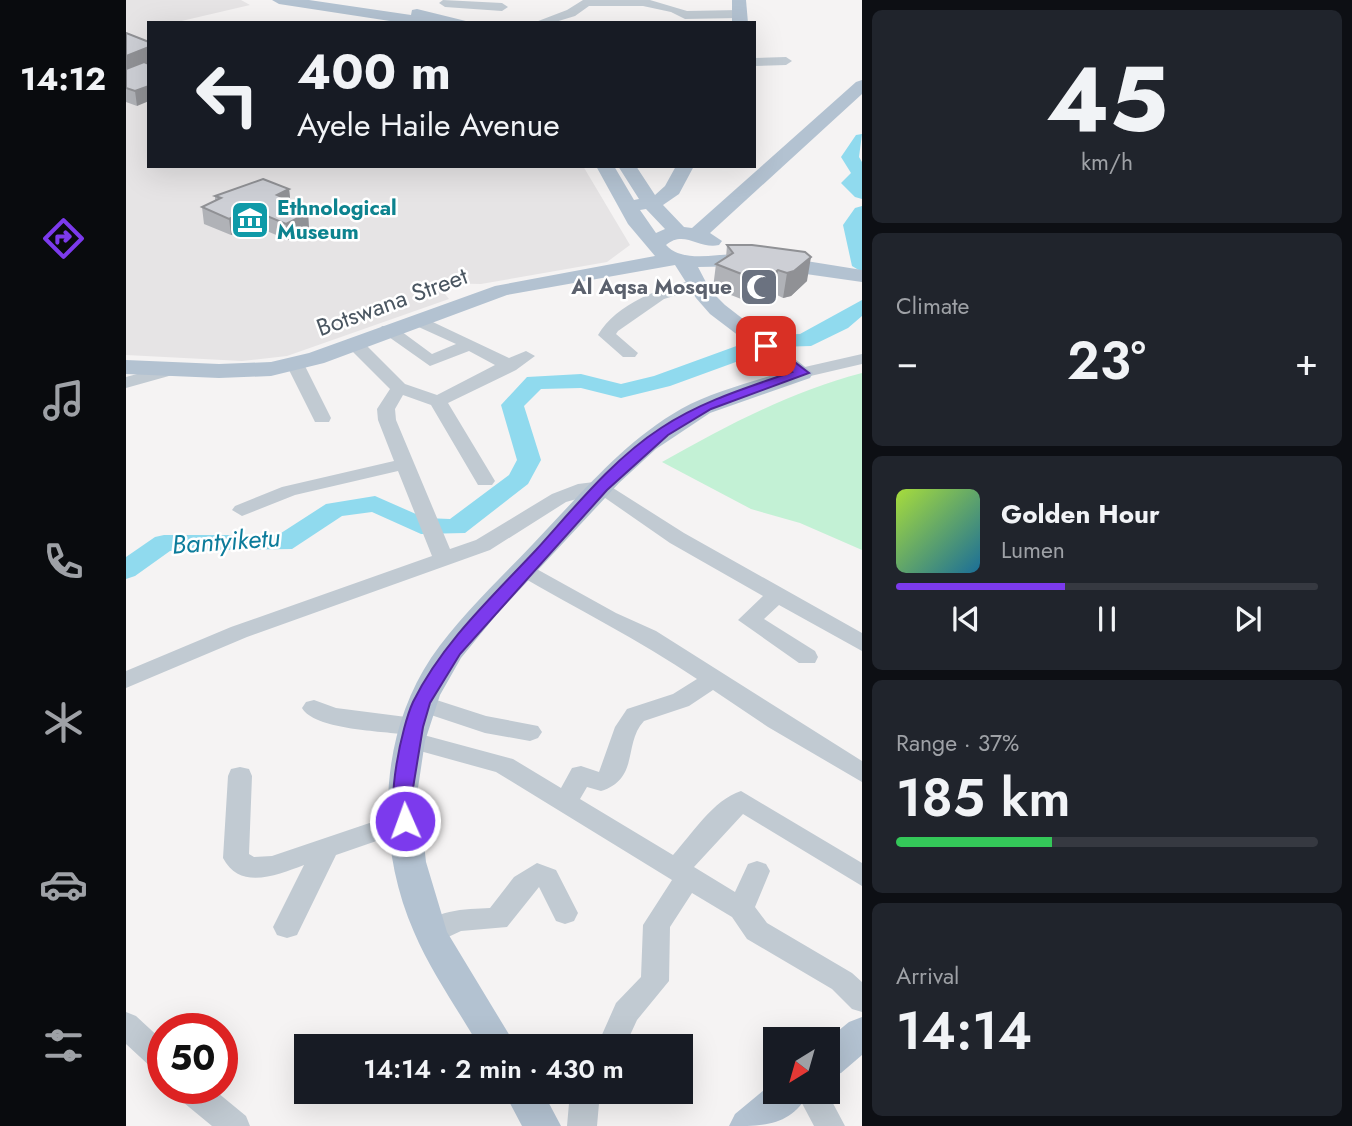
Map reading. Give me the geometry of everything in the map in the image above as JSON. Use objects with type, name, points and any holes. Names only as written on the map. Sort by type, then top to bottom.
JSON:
[{"type":"main road","points":[[282,0],[434,19]]},
{"type":"main road","points":[[318,0],[434,19]]},
{"type":"main road","points":[[695,236],[862,85]]},
{"type":"main road","points":[[606,168],[627,207],[660,253],[688,269],[753,337],[802,373]]},
{"type":"main road","points":[[628,168],[651,204],[715,250],[688,269]]},
{"type":"main road","points":[[627,207],[651,204],[673,193],[684,168]]},
{"type":"main road","points":[[632,267],[647,253],[653,242],[662,237],[695,236],[862,275]]},
{"type":"main road","points":[[688,269],[749,260],[862,268]]},
{"type":"main road","name":"Botswana Street","points":[[126,367],[250,372],[295,365],[502,290],[632,267],[688,269]]},
{"type":"main road","points":[[491,1034],[431,934],[421,905],[405,821],[403,788],[415,723],[440,667],[524,569],[602,486],[663,432],[706,406],[802,373]]},
{"type":"main road","points":[[840,1051],[862,1033]]},
{"type":"main road","points":[[530,1104],[542,1126]]},
{"type":"main road","points":[[748,1126],[775,1104]]},
{"type":"street","points":[[434,19],[447,2],[502,6]]},
{"type":"street","points":[[546,21],[572,13],[589,2],[643,2],[675,9],[685,16],[739,12]]},
{"type":"street","points":[[572,13],[586,21]]},
{"type":"street","points":[[756,62],[786,61]]},
{"type":"street","points":[[629,353],[607,335],[611,328],[688,269]]},
{"type":"street","points":[[418,320],[510,366]]},
{"type":"street","points":[[388,330],[429,361],[470,344]]},
{"type":"street","points":[[354,343],[399,388],[438,401],[485,481]]},
{"type":"street","points":[[438,401],[526,356]]},
{"type":"street","points":[[802,373],[862,359]]},
{"type":"street","points":[[295,365],[322,418]]},
{"type":"street","points":[[126,383],[170,370]]},
{"type":"street","points":[[399,388],[386,409],[387,421],[441,550]]},
{"type":"street","points":[[242,510],[289,491],[404,464]]},
{"type":"street","points":[[126,680],[441,550],[483,545],[559,498],[585,488],[602,486],[677,538],[775,597],[862,643]]},
{"type":"street","points":[[524,569],[608,618],[648,636],[862,773]]},
{"type":"street","points":[[775,597],[749,620],[807,657]]},
{"type":"street","points":[[567,800],[581,775],[601,782],[608,779],[617,761],[628,724],[637,713],[680,701],[713,679]]},
{"type":"street","points":[[314,708],[333,716],[415,723],[485,724],[530,732]]},
{"type":"street","points":[[415,723],[498,762],[567,800],[741,909],[757,931],[842,981],[862,1000]]},
{"type":"street","points":[[240,776],[236,858],[240,864],[249,868],[261,868],[405,821]]},
{"type":"street","points":[[616,1034],[626,1012],[655,981],[657,925],[683,872],[715,825],[741,801],[862,876]]},
{"type":"street","points":[[287,927],[326,848]]},
{"type":"street","points":[[741,909],[757,871]]},
{"type":"street","points":[[431,934],[457,920],[497,919],[523,885],[537,873],[547,877],[565,913]]},
{"type":"street","points":[[126,1025],[147,1045]]},
{"type":"street","points":[[208,1104],[235,1126]]},
{"type":"street","points":[[582,1126],[584,1104]]},
{"type":"street","points":[[818,1104],[830,1126]]},
{"type":"shaded area","points":[[126,0],[241,0],[250,5],[182,21],[147,21],[147,168],[584,168],[630,245],[607,262],[481,284],[436,283],[449,299],[287,356],[242,361],[126,355]]},
{"type":"green space","points":[[862,373],[862,550],[800,523],[751,509],[662,462],[734,423],[784,400]]},
{"type":"building","points":[[126,33],[147,41],[147,48],[126,56]]},
{"type":"building","points":[[147,63],[147,87],[135,91],[126,88],[126,69]]},
{"type":"building","points":[[263,179],[289,189],[277,195],[284,198],[279,201],[308,213],[286,224],[260,213],[253,216],[244,212],[229,219],[202,207],[221,198],[215,196]]},
{"type":"building","points":[[727,245],[752,245],[805,252],[811,257],[794,271],[787,273],[778,270],[762,282],[716,264],[733,253]]},
{"type":"waterway","name":"Bantyiketu","points":[[862,139],[850,157],[861,174],[850,183],[862,193]]},
{"type":"waterway","name":"Bantyiketu","points":[[862,212],[853,225],[862,266]]},
{"type":"waterway","name":"Bantyiketu","points":[[126,570],[164,543],[283,543],[335,509],[375,504],[421,526],[456,527],[519,479],[529,460],[512,405],[535,382],[581,381],[621,391],[662,381],[775,340],[803,341],[840,323],[862,306]]},
{"type":"place","name":"Ethnological Museum","points":[[250,220]]},
{"type":"place","name":"Al Aqsa Mosque","points":[[759,287]]},
{"type":"route","points":[[405,821],[403,788],[410,740],[421,703],[440,667],[466,633],[602,486],[663,432],[706,406],[802,373],[766,346]]}]
